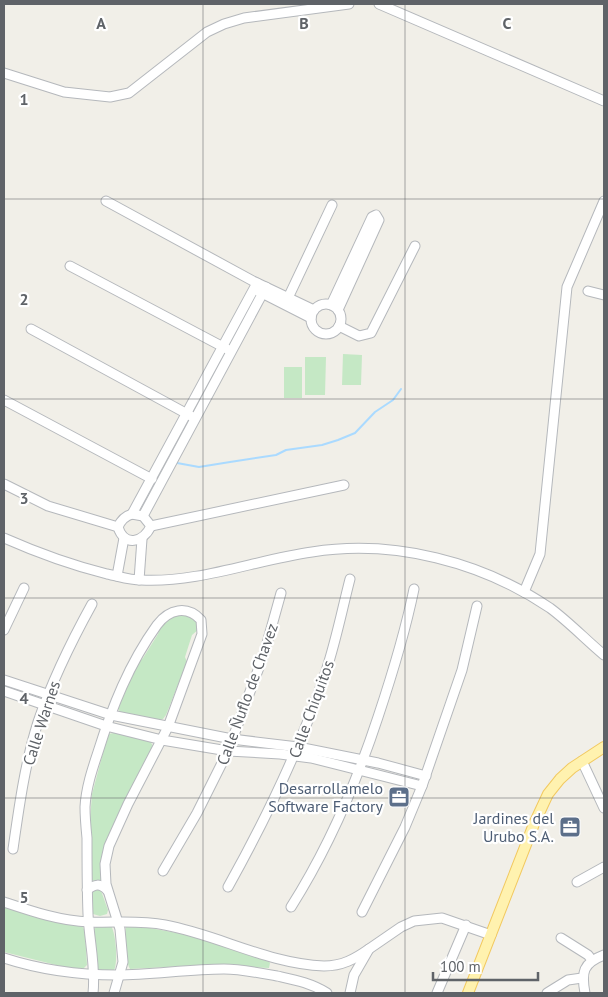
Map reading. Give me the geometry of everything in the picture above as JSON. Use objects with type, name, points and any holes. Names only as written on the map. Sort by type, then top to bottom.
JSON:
[{"type":"main road","points":[[468,993],[534,824],[548,794],[572,768],[604,747]]},
{"type":"street","points":[[4,73],[64,92],[110,97],[129,93],[207,32],[224,24],[244,18],[349,4]]},
{"type":"street","points":[[379,4],[604,100]]},
{"type":"street","points":[[106,201],[264,290],[313,314]]},
{"type":"street","points":[[524,592],[540,554],[566,288],[604,201]]},
{"type":"street","points":[[288,298],[332,204]]},
{"type":"street","points":[[376,215],[380,220],[334,307],[372,217],[376,215]]},
{"type":"street","points":[[339,326],[360,336],[370,333],[415,246]]},
{"type":"street","points":[[70,266],[232,352]]},
{"type":"street","points":[[132,514],[255,284]]},
{"type":"street","points":[[264,290],[288,298],[313,314],[315,328],[319,332],[330,333],[339,326],[341,320],[334,307]]},
{"type":"street","points":[[143,516],[264,290]]},
{"type":"street","points":[[588,292],[604,296]]},
{"type":"street","points":[[313,314],[321,305],[334,307]]},
{"type":"street","points":[[31,329],[196,418]]},
{"type":"street","points":[[4,400],[152,479]]},
{"type":"street","points":[[4,484],[48,506],[118,527]]},
{"type":"street","points":[[151,526],[344,485]]},
{"type":"street","points":[[132,514],[143,516],[151,526],[142,539],[132,540],[120,535],[118,527],[120,521],[132,514]]},
{"type":"street","points":[[4,538],[74,566],[139,580],[184,579],[312,552],[355,548],[395,550],[433,557],[469,567],[524,592],[551,609],[604,656]]},
{"type":"street","points":[[118,576],[124,538]]},
{"type":"street","points":[[139,580],[142,539]]},
{"type":"street","name":"Calle Chiquitos","points":[[228,886],[272,805],[295,756],[326,671],[350,579]]},
{"type":"street","points":[[4,630],[24,588]]},
{"type":"street","points":[[291,907],[328,843],[364,761],[401,645],[414,589]]},
{"type":"street","name":"Calle Ñuflo de Chavez","points":[[163,871],[197,813],[228,752],[264,654],[281,593]]},
{"type":"street","name":"Calle Warnes","points":[[13,850],[24,778],[33,740],[58,671],[92,604]]},
{"type":"street","points":[[362,912],[394,850],[426,776],[462,670],[477,606]]},
{"type":"street","points":[[93,993],[94,975],[88,922],[85,807],[88,782],[106,726],[129,669],[161,619],[171,612],[184,610],[194,613],[202,620],[202,634],[168,727],[128,804],[109,846],[105,864],[107,890],[120,929],[123,962],[114,993]]},
{"type":"street","points":[[4,680],[111,715],[232,739],[298,746],[426,776]]},
{"type":"street","points":[[4,692],[106,726],[162,740],[228,752],[311,758],[422,786]]},
{"type":"street","points":[[582,761],[604,808]]},
{"type":"street","points":[[577,882],[604,867]]},
{"type":"street","points":[[87,890],[93,885],[98,884],[107,890]]},
{"type":"street","points":[[4,902],[42,914],[88,922],[145,922],[184,929],[277,959],[326,966],[355,959],[400,927],[414,921],[442,918],[491,934]]},
{"type":"street","points":[[437,993],[466,926]]},
{"type":"street","points":[[561,938],[592,960]]},
{"type":"street","points":[[350,993],[354,975],[369,949]]},
{"type":"street","points":[[585,993],[582,978],[592,960],[604,956]]},
{"type":"street","points":[[4,958],[37,968],[71,974],[119,975],[226,969],[306,982],[327,993]]},
{"type":"street","points":[[265,974],[277,959]]},
{"type":"street","points":[[277,959],[280,977]]},
{"type":"street","points":[[547,993],[568,980],[582,978]]},
{"type":"green space","points":[[343,354],[362,355],[361,385],[342,385]]},
{"type":"green space","points":[[305,357],[326,357],[325,395],[305,395]]},
{"type":"green space","points":[[284,367],[302,367],[302,398],[284,398]]},
{"type":"green space","points":[[182,614],[196,619],[199,629],[192,635],[185,657],[187,662],[166,715],[159,721],[120,712],[117,706],[121,696],[139,662],[158,634],[161,624],[169,618]]},
{"type":"green space","points":[[123,733],[150,741],[153,746],[101,880],[90,881],[92,794],[108,734]]},
{"type":"green space","points":[[100,888],[108,910],[107,914],[100,916],[93,914],[90,890]]},
{"type":"green space","points":[[4,906],[82,926],[85,931],[87,965],[83,969],[68,968],[4,952]]},
{"type":"green space","points":[[133,925],[194,936],[268,960],[270,963],[269,968],[204,965],[130,969],[126,955],[125,932],[126,927]]},
{"type":"green space","points":[[111,926],[116,955],[114,970],[108,972],[99,971],[95,965],[93,930],[96,927]]},
{"type":"waterway","points":[[177,463],[199,467],[276,455],[286,450],[322,445],[338,440],[355,433],[375,412],[393,400],[401,389]]},
{"type":"place","name":"Desarrollamelo Software Factory","points":[[399,797]]},
{"type":"place","name":"Jardines del Urubo S.A.","points":[[570,827]]}]
